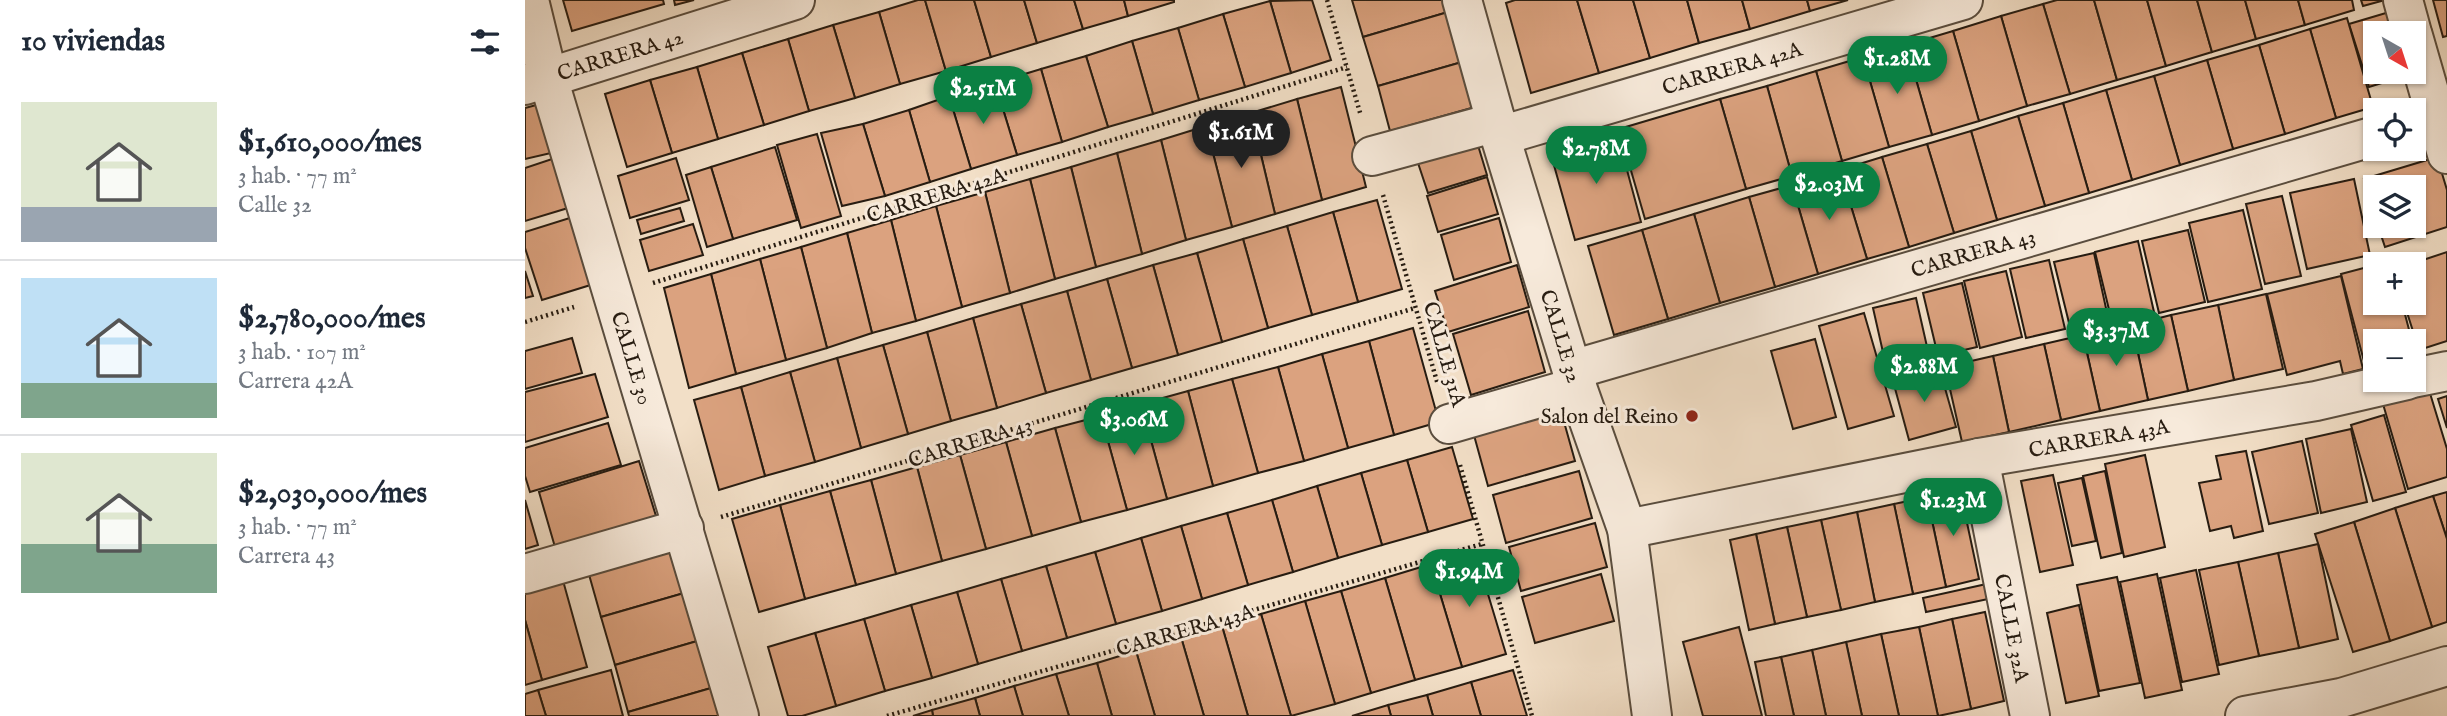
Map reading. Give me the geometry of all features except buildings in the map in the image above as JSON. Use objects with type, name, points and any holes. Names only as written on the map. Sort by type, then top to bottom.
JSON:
[{"type":"street","name":"CALLE 30","points":[[529,0],[536,81],[613,295],[739,716]]},
{"type":"street","name":"CARRERA 42","points":[[536,81],[795,0]]},
{"type":"street","name":"CALLE 32","points":[[1462,0],[1574,378],[1627,529],[1652,716]]},
{"type":"street","name":"CARRERA 42A","points":[[1372,156],[1499,129],[1963,0]]},
{"type":"street","points":[[2403,0],[2409,21]]},
{"type":"street","points":[[2425,84],[2436,128]]},
{"type":"street","name":"CARRERA 43","points":[[1449,424],[1574,378],[2363,140]]},
{"type":"street","points":[[2426,375],[2447,370]]},
{"type":"street","name":"CARRERA 43A","points":[[1627,529],[1979,458],[2316,401],[2363,390]]},
{"type":"street","name":"CALLE 32A","points":[[1979,458],[2030,716]]},
{"type":"street","points":[[525,575],[684,528]]},
{"type":"street","points":[[2245,716],[2337,707],[2447,666]]},
{"type":"path","name":"CALLE 31A","points":[[1327,0],[1532,716]]},
{"type":"path","name":"CARRERA 42A","points":[[525,322],[1347,67]]},
{"type":"path","name":"CARRERA 43","points":[[684,528],[1415,308]]},
{"type":"path","name":"CARRERA 43A","points":[[887,716],[1482,544]]},
{"type":"place","name":"Salon del Reino","points":[[1692,416]]}]
